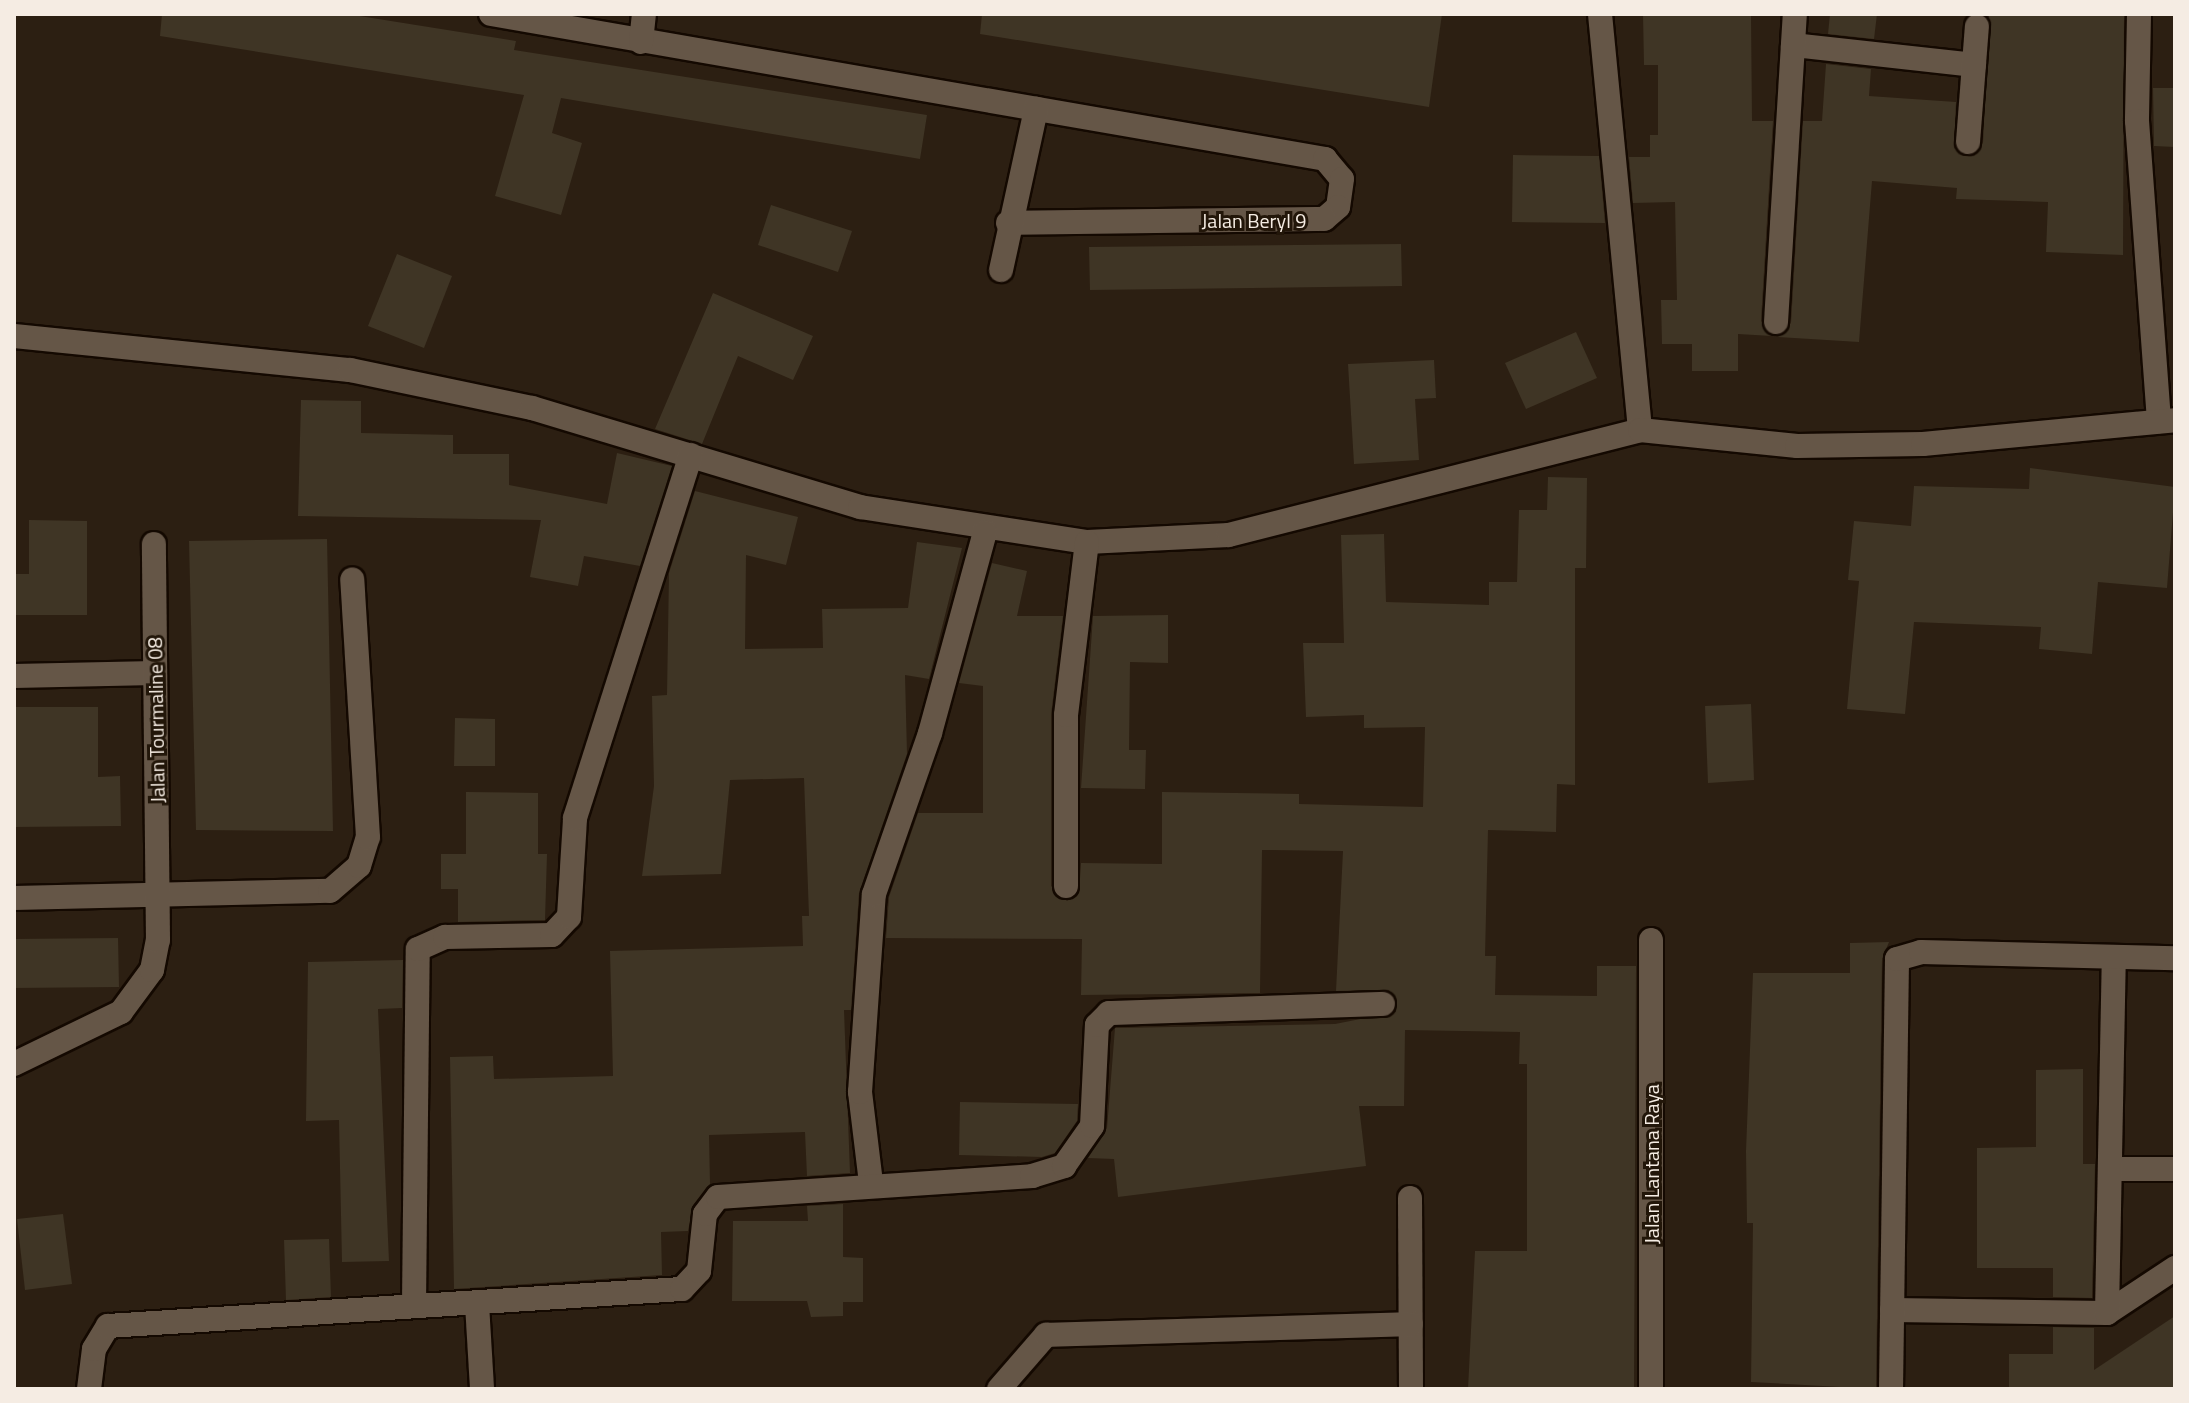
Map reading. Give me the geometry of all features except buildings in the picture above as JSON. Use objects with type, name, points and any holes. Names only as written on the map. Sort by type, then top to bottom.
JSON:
[{"type":"street","name":"Jalan Beryl 9","points":[[491,14],[1325,159],[1342,179],[1343,195],[1324,219],[1008,223]]},
{"type":"street","points":[[641,42],[644,14]]},
{"type":"street","points":[[1600,14],[1640,430]]},
{"type":"street","points":[[1776,322],[1795,14]]},
{"type":"street","points":[[14,336],[350,370],[532,408],[860,507],[985,532],[1087,542],[1229,535],[1640,430],[1813,446],[1923,444],[2167,420],[2137,121],[2139,14]]},
{"type":"street","points":[[1968,142],[1977,26]]},
{"type":"street","points":[[1793,45],[1974,65]]},
{"type":"street","points":[[1001,270],[1008,223],[1036,109]]},
{"type":"street","points":[[414,1305],[418,949],[445,937],[552,935],[569,917],[575,818],[691,455]]},
{"type":"street","points":[[871,1183],[860,1092],[874,894],[930,733],[985,532]]},
{"type":"street","points":[[1066,886],[1066,715],[1087,542]]},
{"type":"street","name":"Jalan Tourmaline 08","points":[[14,1064],[121,1012],[137,996],[158,940],[154,544]]},
{"type":"street","points":[[14,898],[330,891],[359,866],[368,837],[352,579]]},
{"type":"street","points":[[14,676],[155,673]]},
{"type":"street","name":"Jalan Lantana Raya","points":[[1651,940],[1651,1389]]},
{"type":"street","points":[[1891,1389],[1897,959],[1921,952],[2114,959],[2175,958]]},
{"type":"street","points":[[2107,1313],[2114,959]]},
{"type":"street","points":[[89,1389],[94,1349],[108,1326],[682,1289],[699,1271],[709,1201],[871,1183],[1032,1176],[1064,1166],[1092,1126],[1097,1025],[1109,1013],[1383,1004]]},
{"type":"street","points":[[2110,1169],[2175,1169]]},
{"type":"street","points":[[1410,1198],[1411,1389]]},
{"type":"street","points":[[1892,1310],[2107,1313],[2175,1268]]},
{"type":"street","points":[[477,1304],[482,1389]]},
{"type":"street","points":[[999,1389],[1046,1335],[1411,1324]]}]
